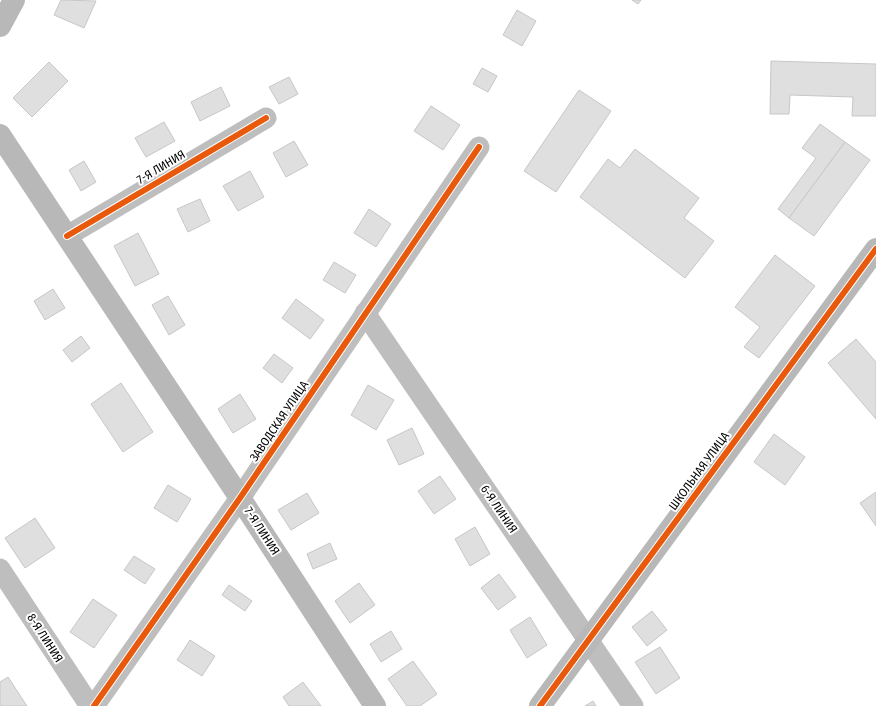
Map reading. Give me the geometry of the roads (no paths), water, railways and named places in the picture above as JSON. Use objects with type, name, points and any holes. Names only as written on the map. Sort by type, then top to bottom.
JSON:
[{"type":"main road","points":[[0,26],[14,0]]},
{"type":"main road","name":"7-Я ЛИНИЯ","points":[[0,135],[240,498],[375,706]]},
{"type":"main road","name":"ШКОЛЬНАЯ УЛИЦА","points":[[540,706],[876,249]]},
{"type":"street","name":"7-Я ЛИНИЯ","points":[[67,236],[266,118]]},
{"type":"street","name":"ЗАВОДСКАЯ УЛИЦА","points":[[94,706],[240,498],[479,147]]},
{"type":"street","name":"6-Я ЛИНИЯ","points":[[365,313],[633,706]]},
{"type":"street","name":"8-Я ЛИНИЯ","points":[[0,569],[90,706]]}]
